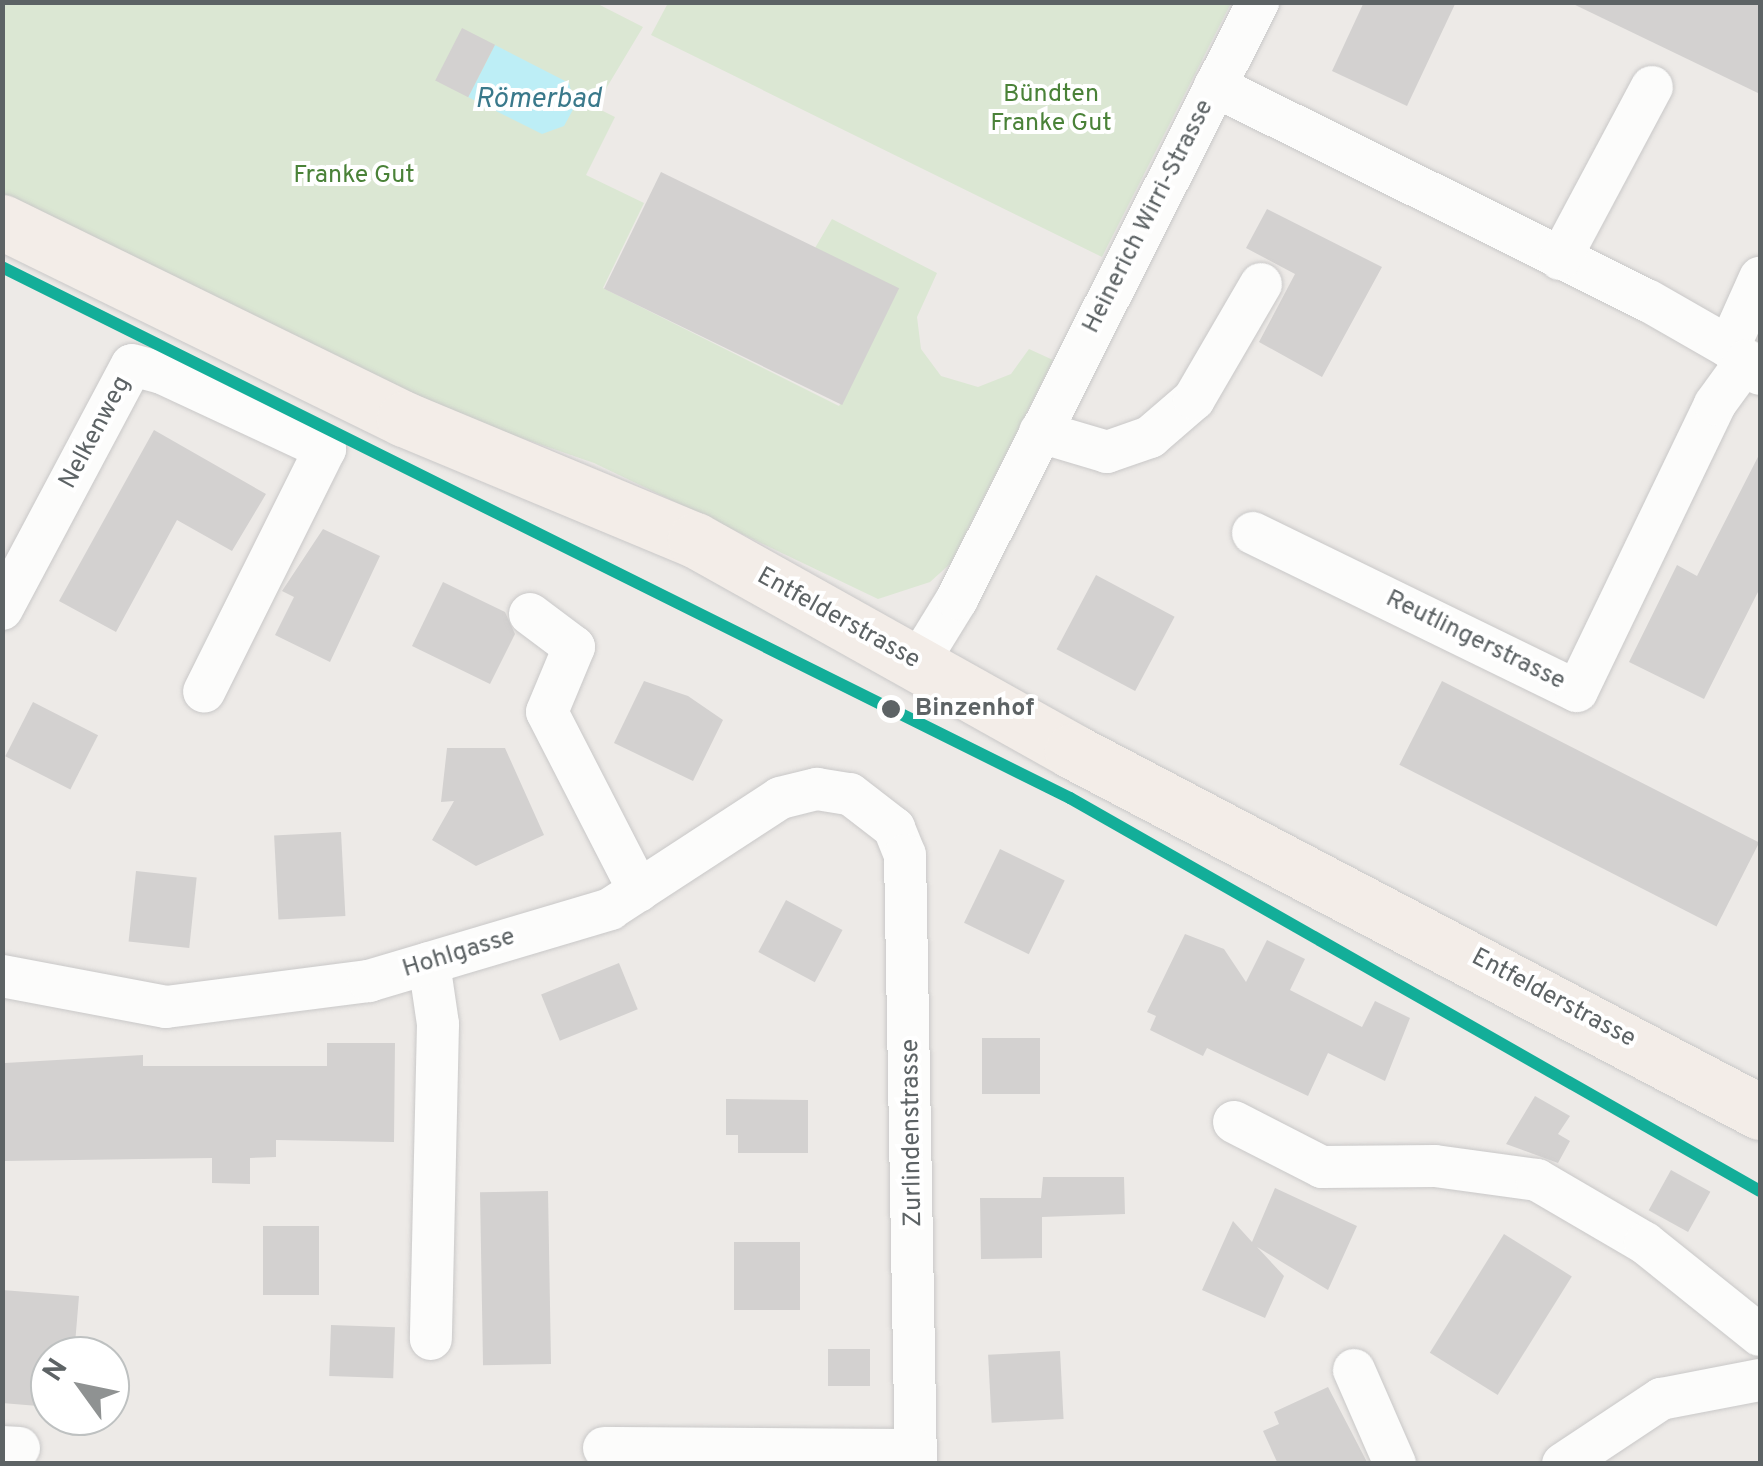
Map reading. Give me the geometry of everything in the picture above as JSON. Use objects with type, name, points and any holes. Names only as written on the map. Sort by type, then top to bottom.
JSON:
[{"type":"main road","name":"Entfelderstrasse","points":[[2,222],[404,420],[695,540],[917,664],[1760,1112]]},
{"type":"street","name":"Heinerich Wirri-Strasse","points":[[917,664],[1040,432],[1258,2]]},
{"type":"street","points":[[1215,86],[1560,259],[1745,360]]},
{"type":"street","points":[[1560,259],[1652,87]]},
{"type":"street","name":"Reutlingerstrasse","points":[[1253,533],[1577,691],[1715,404],[1745,360],[1760,278]]},
{"type":"street","points":[[1040,432],[1107,452],[1150,437],[1194,399],[1261,284]]},
{"type":"street","name":"Nelkenweg","points":[[2,609],[132,365],[162,373],[326,449],[204,692]]},
{"type":"street","points":[[530,614],[574,647],[547,712],[638,890]]},
{"type":"street","name":"Hohlgasse","points":[[2,976],[166,1007],[369,981],[610,909],[780,798],[817,789],[850,794],[878,811]]},
{"type":"street","name":"Zurlindenstrasse","points":[[878,811],[894,828],[904,855],[908,904],[916,1457]]},
{"type":"street","points":[[429,963],[438,1024],[431,1339]]},
{"type":"street","points":[[1234,1122],[1322,1166],[1434,1166],[1537,1180],[1645,1243],[1760,1335]]},
{"type":"street","points":[[1354,1370],[1395,1464]]},
{"type":"street","points":[[1562,1464],[1662,1399],[1760,1380]]},
{"type":"street","points":[[604,1448],[916,1457]]},
{"type":"green space","name":"Bündten Franke Gut","points":[[668,2],[1231,3],[1102,257],[651,35]]},
{"type":"green space","name":"Franke Gut","points":[[2,3],[596,3],[643,27],[595,107],[615,117],[586,175],[644,203],[603,288],[839,406],[898,290],[815,248],[832,219],[937,273],[917,317],[921,349],[941,376],[978,387],[1011,374],[1029,349],[1053,360],[950,564],[930,582],[878,599],[594,463],[420,403],[3,194]]},
{"type":"water","name":"Römerbad","points":[[495,45],[569,83],[575,106],[564,126],[542,134],[468,97]]},
{"type":"building","points":[[1364,2],[1456,2],[1407,106],[1332,71]]},
{"type":"building","points":[[1569,2],[1760,2],[1760,94]]},
{"type":"building","points":[[462,28],[495,45],[468,97],[435,81]]},
{"type":"building","points":[[661,172],[899,288],[842,405],[604,289]]},
{"type":"building","points":[[1267,209],[1382,267],[1322,377],[1259,342],[1295,274],[1246,248]]},
{"type":"building","points":[[154,430],[266,494],[232,551],[177,520],[116,632],[59,601]]},
{"type":"building","points":[[1760,453],[1760,588],[1704,699],[1629,662],[1677,565],[1697,576]]},
{"type":"building","points":[[323,529],[380,556],[330,662],[275,635],[294,597],[282,591]]},
{"type":"building","points":[[1096,575],[1175,617],[1135,691],[1057,649]]},
{"type":"building","points":[[443,582],[505,612],[515,634],[490,684],[412,646]]},
{"type":"building","points":[[644,681],[688,696],[723,720],[693,781],[614,743]]},
{"type":"building","points":[[1442,681],[1759,843],[1717,926],[1399,765]]},
{"type":"building","points":[[33,702],[98,735],[70,789],[5,756]]},
{"type":"building","points":[[447,748],[505,748],[544,835],[476,866],[432,840],[454,801],[441,802]]},
{"type":"building","points":[[341,832],[345,916],[278,919],[274,836]]},
{"type":"building","points":[[1000,849],[1065,881],[1029,954],[964,923]]},
{"type":"building","points":[[136,871],[197,877],[189,948],[129,942]]},
{"type":"building","points":[[786,900],[843,930],[815,982],[758,952]]},
{"type":"building","points":[[1185,934],[1224,949],[1246,982],[1267,940],[1305,959],[1290,990],[1362,1027],[1375,1001],[1410,1018],[1385,1081],[1328,1053],[1308,1096],[1207,1048],[1203,1056],[1150,1030],[1156,1016],[1147,1012]]},
{"type":"building","points":[[619,963],[638,1009],[560,1041],[541,994]]},
{"type":"building","points":[[982,1038],[1040,1038],[1040,1094],[982,1094]]},
{"type":"building","points":[[327,1043],[395,1043],[394,1142],[276,1140],[276,1157],[250,1158],[250,1184],[212,1183],[212,1158],[4,1161],[5,1063],[143,1055],[143,1066],[327,1066]]},
{"type":"building","points":[[1535,1096],[1570,1116],[1558,1134],[1570,1141],[1558,1163],[1506,1144]]},
{"type":"building","points":[[726,1099],[808,1100],[808,1153],[738,1153],[738,1135],[726,1135]]},
{"type":"building","points":[[1671,1170],[1710,1192],[1688,1232],[1649,1210]]},
{"type":"building","points":[[1043,1177],[1124,1177],[1125,1214],[1042,1217],[1042,1258],[981,1259],[980,1198],[1041,1198]]},
{"type":"building","points":[[1275,1188],[1357,1226],[1328,1290],[1257,1247],[1284,1276],[1265,1318],[1202,1290],[1233,1221],[1252,1242]]},
{"type":"building","points":[[548,1191],[551,1364],[483,1365],[480,1192]]},
{"type":"building","points":[[263,1226],[319,1226],[319,1295],[263,1295]]},
{"type":"building","points":[[1504,1234],[1572,1276],[1498,1395],[1430,1353]]},
{"type":"building","points":[[734,1242],[800,1242],[800,1310],[734,1310]]},
{"type":"building","points":[[2,1290],[79,1296],[76,1336],[30,1336],[30,1405],[2,1403]]},
{"type":"building","points":[[331,1325],[395,1327],[393,1378],[329,1376]]},
{"type":"building","points":[[828,1349],[870,1349],[870,1386],[828,1386]]},
{"type":"building","points":[[1060,1351],[1064,1419],[992,1423],[988,1355]]},
{"type":"building","points":[[1328,1387],[1368,1464],[1278,1464],[1263,1431],[1279,1424],[1274,1412]]},
{"type":"transit line","points":[[2,267],[1070,798],[1760,1191]]},
{"type":"place","name":"Binzenhof","points":[[891,709]]}]
